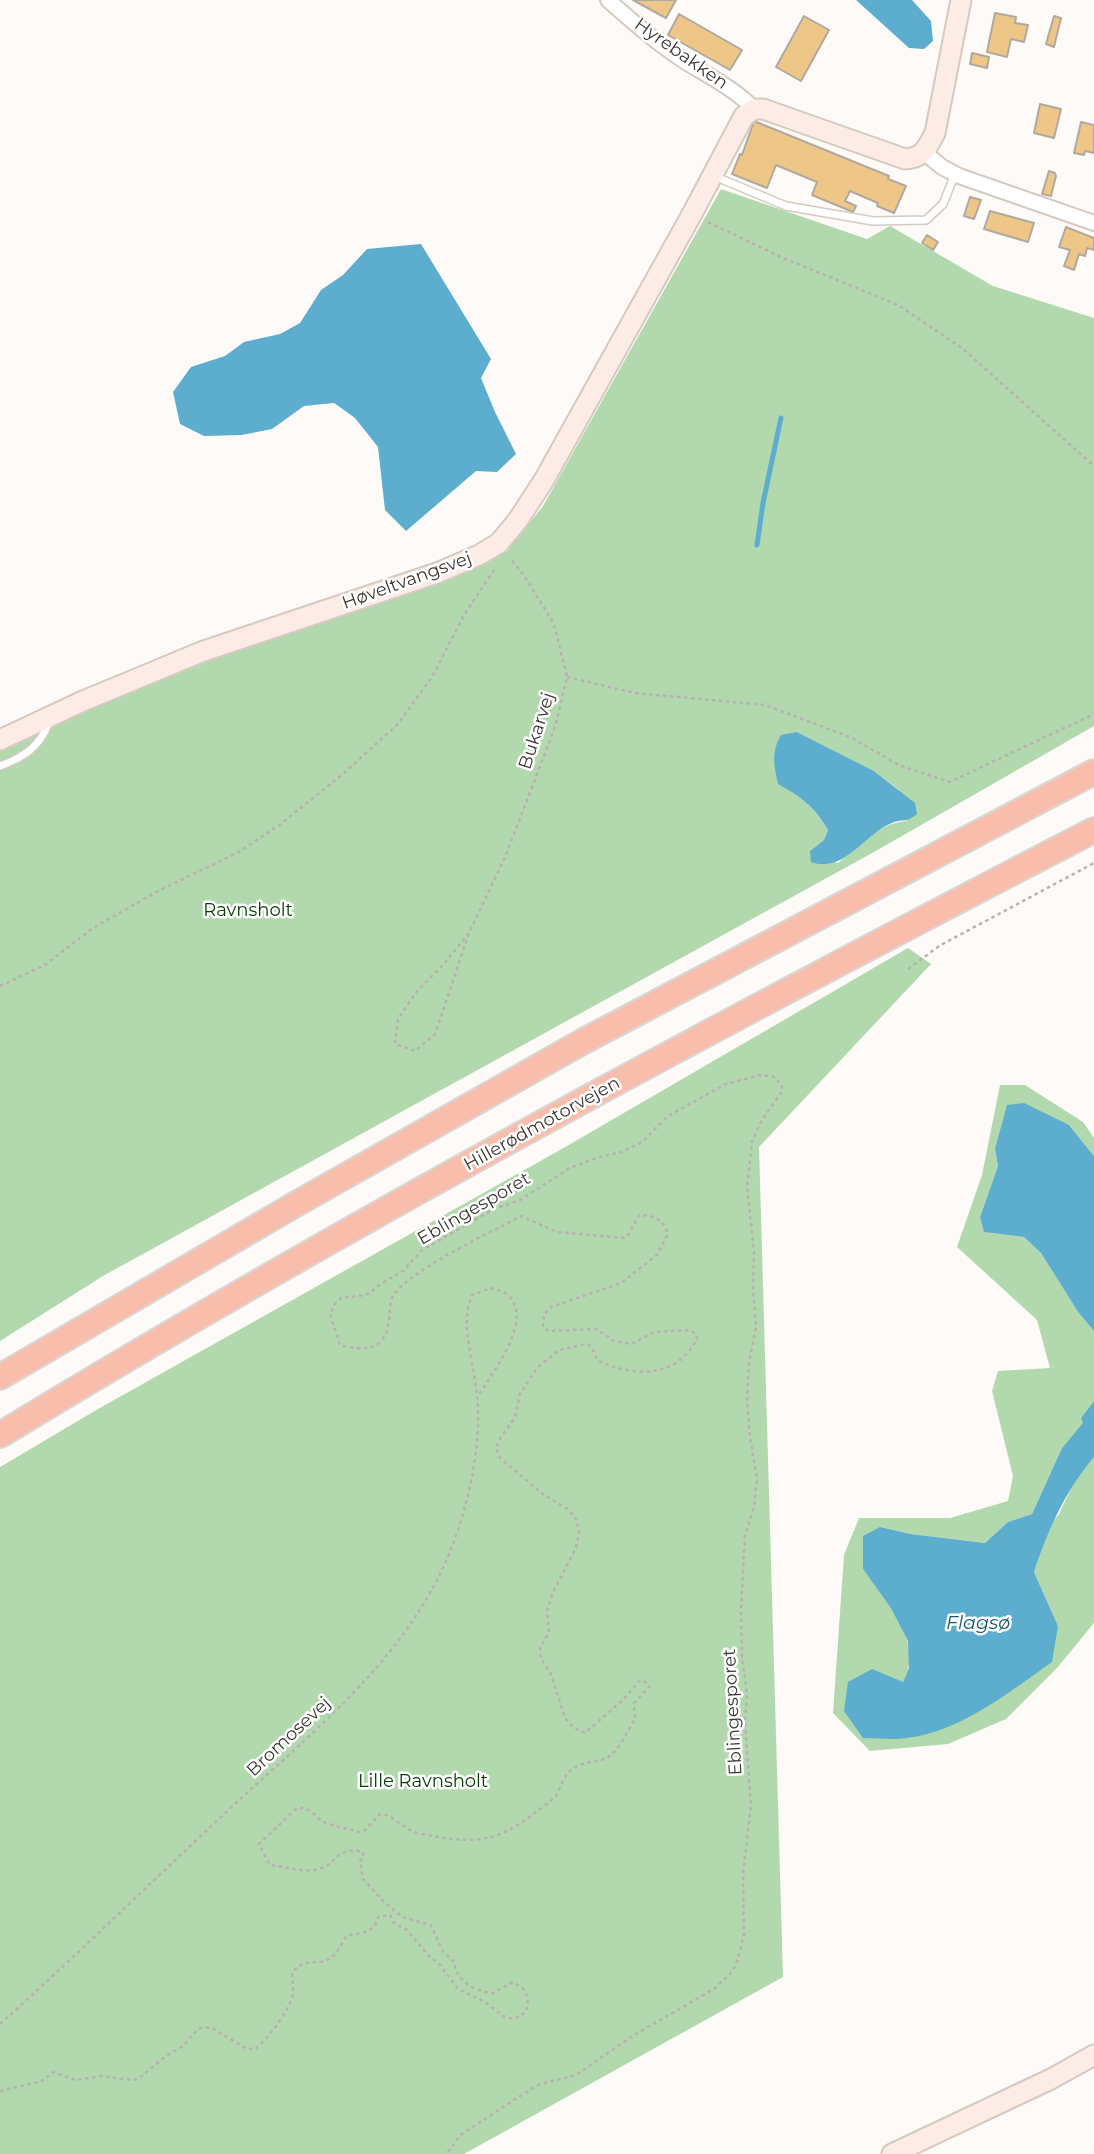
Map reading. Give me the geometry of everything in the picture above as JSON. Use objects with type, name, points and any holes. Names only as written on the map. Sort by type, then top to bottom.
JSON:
[{"type":"highway","points":[[0,1377],[284,1211],[582,1042],[1094,772]]},
{"type":"highway","name":"Hillerødmotorvejen","points":[[0,1436],[324,1246],[604,1088],[1094,830]]},
{"type":"street","name":"Hyrebakken","points":[[608,0],[645,33],[740,94],[754,109]]},
{"type":"street","points":[[754,109],[763,109],[905,159],[916,158],[925,153],[935,133],[961,0]]},
{"type":"street","name":"Høveltvangsvej","points":[[0,740],[201,652],[437,573],[499,543],[544,480],[714,176],[744,116],[754,109]]},
{"type":"street","points":[[925,153],[955,174],[1094,223]]},
{"type":"street","points":[[892,2154],[1028,2090],[1094,2055]]},
{"type":"lane","points":[[714,176],[786,206],[873,221],[926,220],[943,204],[955,174]]},
{"type":"lane","points":[[0,766],[28,751],[43,738],[52,715]]},
{"type":"path","points":[[692,215],[781,257],[898,305],[962,348],[1094,466]]},
{"type":"path","name":"Bukarvej","points":[[469,933],[443,965],[416,991],[398,1019],[395,1044],[415,1051],[435,1034],[469,933],[506,855],[555,727],[567,677],[554,624],[523,574],[499,543]]},
{"type":"path","points":[[0,986],[45,965],[93,928],[160,890],[239,852],[344,773],[398,724],[432,677],[464,615],[491,571],[500,564]]},
{"type":"path","points":[[567,677],[635,693],[765,705],[850,737],[901,766],[950,782],[1094,714]]},
{"type":"path","points":[[908,969],[939,946],[1094,863]]},
{"type":"path","name":"Eblingesporet","points":[[0,2091],[42,2081],[53,2072],[76,2080],[102,2076],[138,2079],[183,2046],[203,2027],[212,2028],[247,2049],[255,2049],[269,2038],[293,1995],[293,1971],[307,1962],[330,1959],[348,1935],[372,1928],[378,1917],[385,1914],[390,1915],[400,1928],[407,1930],[458,1989],[485,2002],[503,2016],[514,2019],[526,2012],[530,1998],[525,1989],[513,1982],[493,1993],[474,1990],[459,1976],[454,1968],[455,1963],[442,1950],[431,1924],[402,1917],[372,1891],[362,1875],[362,1851],[346,1851],[336,1855],[324,1867],[301,1870],[270,1865],[259,1844],[297,1808],[305,1807],[314,1812],[322,1822],[360,1832],[380,1814],[388,1814],[408,1832],[439,1837],[489,1839],[514,1828],[555,1797],[559,1786],[571,1770],[584,1763],[607,1758],[616,1751],[635,1719],[634,1703],[649,1687],[649,1682],[640,1680],[624,1699],[585,1733],[573,1727],[565,1718],[550,1672],[541,1659],[540,1648],[549,1632],[547,1610],[553,1592],[576,1548],[579,1532],[576,1519],[568,1509],[544,1495],[500,1458],[496,1448],[515,1417],[517,1401],[528,1381],[541,1363],[559,1350],[586,1344],[591,1346],[597,1360],[605,1364],[623,1370],[652,1373],[685,1357],[697,1339],[696,1334],[689,1330],[654,1332],[631,1344],[614,1341],[596,1329],[549,1331],[543,1327],[544,1314],[551,1307],[621,1283],[657,1255],[668,1234],[664,1224],[654,1216],[639,1215],[624,1238],[558,1232],[520,1216],[427,1267],[400,1288],[392,1297],[389,1325],[381,1341],[367,1348],[340,1345],[330,1314],[341,1298],[371,1292],[403,1271],[422,1250],[490,1211],[520,1200],[570,1168],[622,1152],[642,1142],[668,1116],[720,1087],[738,1079],[761,1074],[775,1077],[782,1086],[782,1091],[762,1120],[752,1141],[747,1187],[754,1251],[753,1288],[757,1327],[749,1363],[747,1399],[757,1478],[754,1507],[745,1535],[741,1609],[751,1806],[743,1874],[744,1935],[740,1952],[733,1971],[714,1989],[634,2035],[576,2075],[540,2084],[520,2095],[484,2122],[462,2134],[446,2154]]},
{"type":"path","name":"Bromosevej","points":[[0,2024],[71,1961],[220,1817],[358,1690],[395,1647],[439,1577],[464,1511],[475,1457],[478,1397],[467,1316],[472,1295],[491,1288],[506,1294],[515,1307],[516,1331],[478,1397]]},
{"type":"green space","name":"Ravnsholt","points":[[721,189],[867,239],[890,226],[993,286],[1094,318],[1094,726],[874,852],[103,1276],[0,1341],[0,750],[91,705],[507,551],[543,506]],"holes":[[[797,732],[874,771],[899,790],[907,821],[897,822],[879,830],[838,863],[810,851],[824,840],[828,830],[806,803],[778,783]]]},
{"type":"green space","name":"Lille Ravnsholt","points":[[908,948],[931,964],[759,1147],[783,1977],[464,2154],[0,2154],[0,1467],[98,1409],[560,1150]]},
{"type":"green space","points":[[1000,1085],[1025,1085],[1083,1122],[1094,1138],[1094,1156],[1069,1125],[995,1149],[998,1166],[980,1217],[985,1232],[1024,1237],[1041,1253],[1078,1312],[1094,1331],[1094,1401],[1081,1418],[1084,1423],[1062,1448],[1032,1514],[1008,1522],[985,1543],[911,1534],[880,1527],[863,1569],[897,1616],[908,1643],[910,1656],[908,1670],[900,1687],[863,1738],[907,1738],[929,1733],[1058,1626],[1034,1572],[1050,1525],[1059,1514],[1076,1478],[1094,1457],[1094,1623],[1057,1668],[1006,1719],[948,1744],[870,1751],[833,1713],[844,1555],[859,1518],[950,1518],[1008,1501],[1013,1476],[992,1391],[998,1371],[1050,1368],[1037,1320],[957,1247],[982,1175]]},
{"type":"water","points":[[856,0],[912,0],[931,21],[933,41],[924,49],[909,48]]},
{"type":"water","points":[[421,244],[491,359],[481,378],[516,454],[497,472],[476,471],[406,531],[385,510],[378,447],[355,418],[334,403],[304,406],[272,429],[242,435],[204,436],[180,424],[173,392],[191,367],[225,356],[244,342],[280,334],[300,323],[321,290],[343,275],[367,249]]},
{"type":"water","points":[[797,732],[874,771],[915,803],[917,814],[882,828],[834,863],[811,862],[810,851],[824,840],[828,830],[806,803],[778,784],[775,765],[776,747],[781,735]]},
{"type":"water","points":[[1024,1103],[1069,1125],[1094,1156],[1094,1331],[1078,1312],[1041,1253],[1024,1237],[984,1232],[980,1217],[998,1166],[995,1149],[1007,1105]]},
{"type":"water","name":"Flagsø","points":[[1094,1401],[1094,1457],[1074,1483],[1058,1512],[1034,1572],[1058,1626],[1052,1662],[1001,1698],[946,1728],[907,1738],[863,1738],[844,1711],[848,1682],[872,1669],[903,1682],[909,1668],[908,1641],[891,1608],[863,1569],[863,1536],[880,1527],[911,1534],[985,1543],[1008,1522],[1032,1514],[1062,1448],[1083,1423],[1081,1418]]},
{"type":"building","points":[[633,0],[676,0],[666,18]]},
{"type":"building","points":[[995,13],[1016,17],[1015,23],[1028,25],[1024,42],[1011,39],[1007,57],[987,52]]},
{"type":"building","points":[[679,14],[742,50],[730,70],[668,35]]},
{"type":"building","points":[[804,16],[829,30],[801,81],[776,67]]},
{"type":"building","points":[[1054,16],[1061,18],[1054,47],[1046,44]]},
{"type":"building","points":[[972,53],[989,57],[987,68],[970,64]]},
{"type":"building","points":[[1040,104],[1061,109],[1054,138],[1034,133]]},
{"type":"building","points":[[754,121],[889,176],[888,179],[906,186],[894,213],[850,191],[845,201],[856,206],[853,212],[812,195],[817,182],[776,165],[767,188],[732,174]]},
{"type":"building","points":[[1081,122],[1094,125],[1094,153],[1074,153]]},
{"type":"building","points":[[1049,171],[1056,176],[1051,196],[1042,194]]},
{"type":"building","points":[[970,197],[981,200],[974,219],[964,216]]},
{"type":"building","points":[[990,211],[1034,223],[1028,242],[984,229]]},
{"type":"building","points":[[1066,227],[1094,238],[1094,250],[1087,248],[1085,256],[1079,254],[1074,270],[1064,266],[1070,250],[1059,247]]},
{"type":"building","points":[[927,235],[938,242],[933,250],[922,243]]},
{"type":"waterway","points":[[757,545],[781,418]]}]
